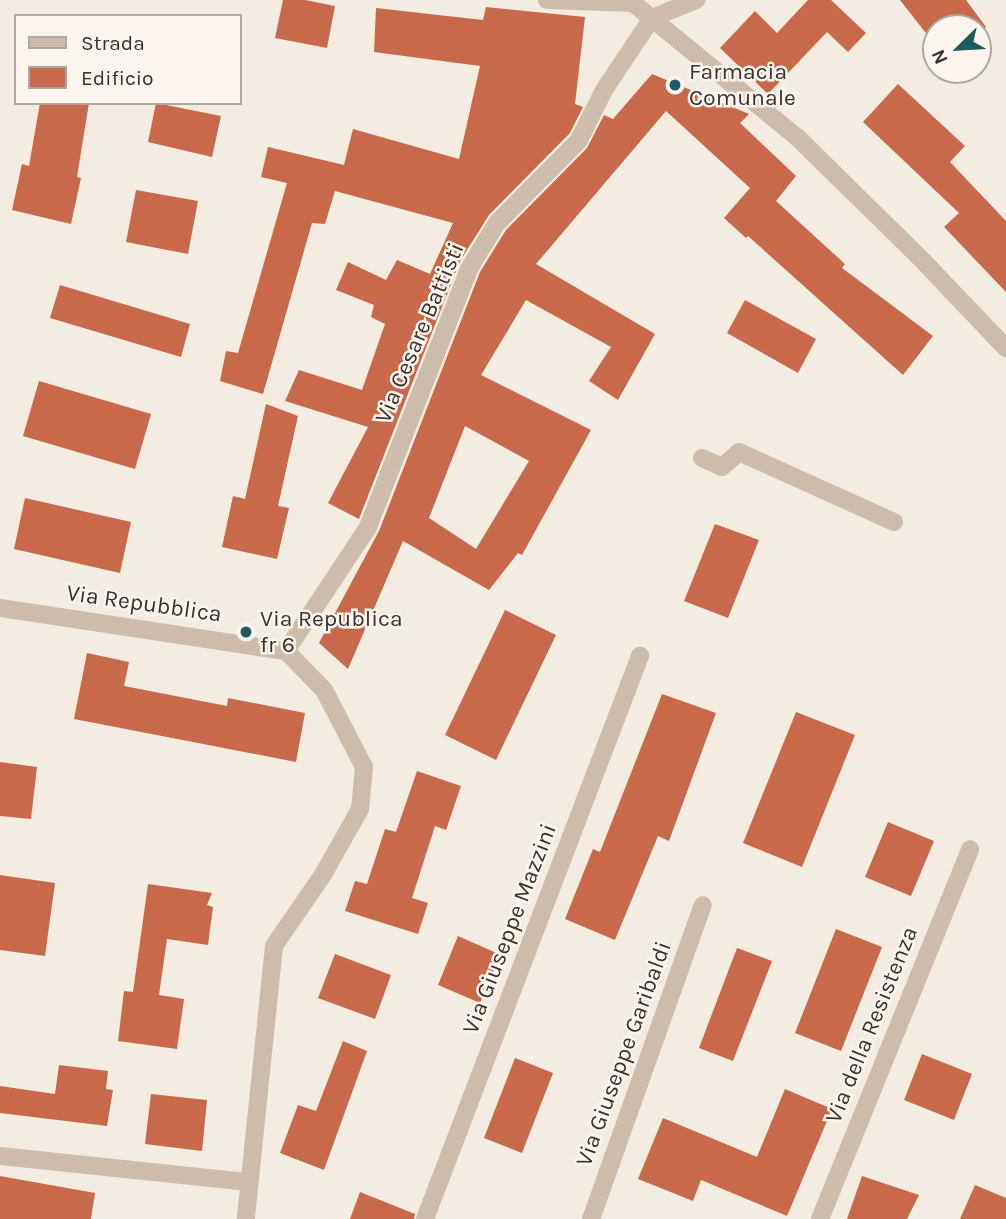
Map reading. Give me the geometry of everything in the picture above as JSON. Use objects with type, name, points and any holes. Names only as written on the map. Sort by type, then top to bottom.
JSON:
[{"type":"street","points":[[547,0],[634,1],[798,138],[1006,348]]},
{"type":"street","points":[[652,18],[696,0]]},
{"type":"street","name":"Via Cesare Battisti","points":[[286,651],[368,527],[470,267],[497,223],[579,140],[604,90],[652,18]]},
{"type":"street","points":[[702,458],[722,467],[739,452],[894,522]]},
{"type":"street","name":"Via Repubblica","points":[[0,608],[286,651]]},
{"type":"street","points":[[246,1219],[274,946],[324,873],[360,809],[364,767],[324,690],[286,651]]},
{"type":"street","name":"Via Giuseppe Mazzini","points":[[425,1219],[640,656]]},
{"type":"street","name":"Via della Resistenza","points":[[820,1219],[970,849]]},
{"type":"street","name":"Via Giuseppe Garibaldi","points":[[591,1219],[704,905]]},
{"type":"street","points":[[0,1156],[249,1182]]},
{"type":"building","points":[[283,0],[305,0],[335,6],[327,48],[275,38]]},
{"type":"building","points":[[808,0],[831,0],[866,33],[848,52],[827,32],[768,94],[720,48],[755,11],[777,33]]},
{"type":"building","points":[[900,0],[966,0],[976,14],[922,14],[922,28]]},
{"type":"building","points":[[486,7],[585,17],[575,104],[583,107],[570,133],[489,215],[460,261],[359,519],[328,503],[368,427],[285,401],[299,370],[362,390],[385,324],[371,317],[374,305],[336,290],[348,262],[386,280],[397,260],[430,274],[453,223],[335,191],[325,224],[312,223],[263,394],[220,381],[226,351],[238,353],[287,183],[261,177],[268,147],[344,165],[353,129],[459,159],[480,66],[374,52],[376,8],[483,20]]},
{"type":"building","points":[[652,74],[749,114],[740,123],[796,176],[776,201],[845,264],[842,268],[933,336],[903,375],[748,236],[746,238],[724,218],[750,188],[666,111],[536,264],[655,334],[618,400],[589,381],[611,347],[526,300],[481,375],[591,430],[522,555],[518,553],[489,590],[403,541],[348,669],[319,643],[379,531],[480,272],[506,230],[587,148],[604,115],[613,119]],"holes":[[[465,426],[529,461],[476,549],[429,518]]]},
{"type":"building","points":[[898,84],[965,146],[950,162],[1006,221],[1006,292],[944,227],[959,213],[863,122]]},
{"type":"building","points":[[40,105],[89,105],[77,177],[81,178],[71,224],[12,210],[22,164],[29,166]]},
{"type":"building","points":[[156,105],[221,116],[212,157],[148,142]]},
{"type":"building","points":[[136,190],[198,201],[188,254],[126,242]]},
{"type":"building","points":[[60,285],[190,324],[181,357],[50,318]]},
{"type":"building","points":[[745,300],[816,339],[798,373],[727,333]]},
{"type":"building","points":[[39,381],[151,414],[135,469],[23,436]]},
{"type":"building","points":[[266,404],[298,416],[278,506],[289,508],[277,559],[222,547],[233,496],[245,499]]},
{"type":"building","points":[[25,498],[131,522],[120,573],[14,549]]},
{"type":"building","points":[[715,524],[759,540],[728,618],[684,601]]},
{"type":"building","points":[[505,610],[556,635],[496,760],[445,735]]},
{"type":"building","points":[[87,653],[129,662],[124,686],[227,706],[228,698],[305,713],[296,762],[74,719]]},
{"type":"building","points":[[662,694],[716,713],[669,841],[658,836],[615,940],[565,919],[593,849],[600,852]]},
{"type":"building","points":[[796,712],[855,735],[802,867],[743,843]]},
{"type":"building","points":[[0,762],[37,767],[31,819],[0,816]]},
{"type":"building","points":[[417,771],[461,786],[446,830],[435,826],[412,898],[428,903],[418,934],[345,911],[355,881],[367,884],[385,829],[396,832]]},
{"type":"building","points":[[888,822],[934,841],[911,896],[865,877]]},
{"type":"building","points":[[0,875],[55,883],[45,956],[0,950]]},
{"type":"building","points":[[148,884],[212,893],[207,905],[213,907],[208,945],[167,939],[159,995],[184,999],[177,1049],[118,1041],[124,991],[133,992]]},
{"type":"building","points":[[836,929],[882,947],[841,1051],[795,1033]]},
{"type":"building","points":[[458,936],[501,955],[480,1003],[438,985]]},
{"type":"building","points":[[737,948],[772,961],[733,1061],[699,1048]]},
{"type":"building","points":[[335,954],[391,975],[375,1019],[318,998]]},
{"type":"building","points":[[343,1041],[367,1051],[324,1170],[280,1153],[298,1105],[316,1111]]},
{"type":"building","points":[[922,1054],[972,1074],[954,1120],[904,1100]]},
{"type":"building","points":[[515,1058],[553,1073],[522,1153],[484,1138]]},
{"type":"building","points":[[59,1065],[108,1071],[106,1089],[113,1090],[107,1126],[0,1113],[0,1086],[55,1094]]},
{"type":"building","points":[[785,1089],[832,1109],[787,1216],[701,1180],[693,1201],[638,1179],[663,1118],[757,1157]]},
{"type":"building","points":[[151,1094],[207,1100],[202,1151],[145,1144]]},
{"type":"building","points":[[0,1176],[95,1193],[91,1219],[0,1219]]},
{"type":"building","points":[[862,1176],[919,1195],[907,1219],[847,1219]]},
{"type":"building","points":[[975,1185],[1006,1198],[1006,1219],[960,1219]]},
{"type":"building","points":[[360,1192],[415,1214],[414,1219],[350,1219]]},
{"type":"place","name":"Farmacia Comunale","points":[[675,85]]},
{"type":"place","name":"Via Republica fr 6","points":[[246,632]]}]
